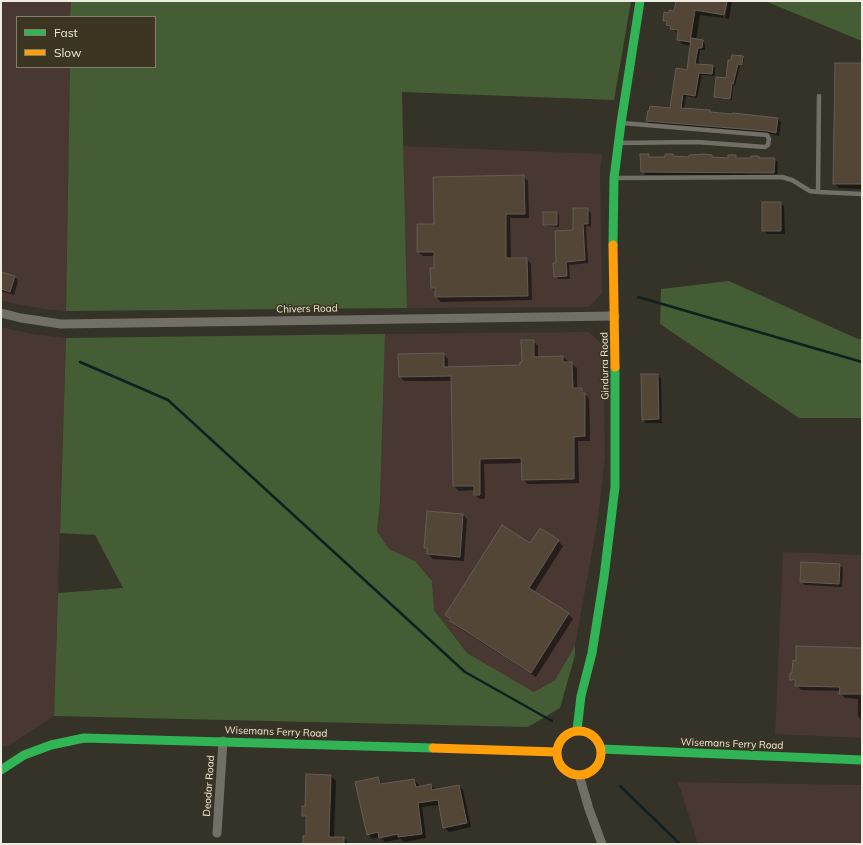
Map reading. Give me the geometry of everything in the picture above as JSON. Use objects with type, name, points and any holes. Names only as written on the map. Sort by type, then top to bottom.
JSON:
[{"type":"main road","name":"Gindurra Road","points":[[577,730],[581,696],[592,653],[604,577],[615,487],[616,405],[613,224],[614,178],[620,123],[640,1]]},
{"type":"main road","points":[[577,730],[590,733],[596,737],[601,749],[601,756],[592,772],[579,775],[566,771],[557,759],[556,752],[560,740],[571,731],[577,730]]},
{"type":"main road","name":"Wisemans Ferry Road","points":[[1,770],[24,755],[51,745],[84,738],[556,752]]},
{"type":"main road","name":"Wisemans Ferry Road","points":[[601,749],[862,760]]},
{"type":"street","name":"Chivers Road","points":[[1,313],[21,318],[61,324],[615,316]]},
{"type":"street","name":"Deodar Road","points":[[217,833],[223,741]]},
{"type":"street","points":[[579,775],[589,810],[602,844]]},
{"type":"lane","points":[[818,192],[819,96]]},
{"type":"lane","points":[[618,143],[697,142],[765,147],[768,145],[769,139],[766,135],[620,123]]},
{"type":"lane","points":[[614,178],[782,177],[792,180],[810,191],[862,194]]},
{"type":"shaded area","points":[[1,1],[71,1],[70,16],[16,16],[16,68],[70,68],[66,311],[44,309],[1,300]]},
{"type":"shaded area","points":[[403,146],[602,154],[600,170],[602,293],[589,307],[407,308]]},
{"type":"shaded area","points":[[1,327],[32,334],[66,338],[54,716],[8,746],[1,746]]},
{"type":"shaded area","points":[[589,332],[603,345],[605,457],[598,519],[575,646],[555,680],[534,692],[467,653],[434,610],[432,581],[415,561],[389,549],[377,531],[380,501],[385,334]]},
{"type":"shaded area","points":[[783,552],[862,555],[862,738],[775,734]]},
{"type":"shaded area","points":[[678,782],[862,785],[862,844],[698,844]]},
{"type":"green space","points":[[71,1],[631,1],[614,100],[402,92],[407,308],[66,311],[70,68],[156,68],[156,16],[70,16]]},
{"type":"green space","points":[[765,1],[862,1],[862,41]]},
{"type":"green space","points":[[729,281],[858,339],[862,339],[862,418],[799,418],[660,324],[661,289]]},
{"type":"green space","points":[[385,334],[380,501],[377,531],[389,549],[415,561],[432,581],[434,610],[467,653],[534,692],[555,680],[575,646],[575,655],[560,708],[528,727],[54,716],[58,593],[123,588],[95,535],[60,533],[66,338]]},
{"type":"building","points":[[676,1],[727,1],[724,15],[695,10],[690,42],[677,40],[678,30],[670,29],[671,26],[666,25],[667,21],[663,21],[664,12],[669,13],[669,10],[674,11]]},
{"type":"building","points":[[691,38],[703,40],[702,48],[698,48],[695,64],[713,65],[712,74],[699,73],[695,96],[683,94],[681,108],[778,118],[776,133],[646,121],[650,106],[670,108],[676,68],[687,70]]},
{"type":"building","points":[[732,55],[743,56],[742,65],[738,64],[733,84],[732,83],[730,99],[714,97],[716,77],[726,78],[728,60],[731,60]]},
{"type":"building","points":[[835,63],[862,63],[862,184],[833,184]]},
{"type":"building","points":[[640,154],[649,154],[649,157],[665,157],[665,154],[673,154],[673,156],[689,157],[689,155],[704,154],[712,155],[712,157],[728,158],[728,155],[736,155],[736,158],[751,158],[751,156],[759,156],[759,158],[775,158],[774,173],[641,172]]},
{"type":"building","points":[[524,175],[525,214],[506,214],[506,258],[527,258],[528,296],[435,297],[435,288],[431,288],[430,268],[434,268],[434,252],[417,252],[417,224],[434,224],[433,177]]},
{"type":"building","points":[[762,202],[781,202],[781,231],[762,231]]},
{"type":"building","points":[[573,208],[588,208],[588,224],[583,224],[585,260],[566,262],[567,276],[554,277],[553,263],[556,263],[555,231],[573,230]]},
{"type":"building","points":[[543,212],[557,212],[557,225],[543,225]]},
{"type":"building","points":[[1,272],[15,276],[10,292],[1,289]]},
{"type":"building","points":[[521,340],[534,340],[534,357],[563,356],[563,362],[572,362],[573,388],[582,388],[582,393],[585,393],[585,436],[574,437],[574,479],[522,480],[521,458],[480,459],[480,495],[474,495],[474,486],[453,486],[451,376],[399,377],[398,354],[444,353],[444,367],[520,365],[520,362],[522,362]]},
{"type":"building","points":[[641,374],[658,374],[659,419],[642,420]]},
{"type":"building","points":[[427,511],[463,514],[460,557],[427,554],[427,548],[424,548]]},
{"type":"building","points":[[502,525],[530,543],[540,528],[559,540],[529,588],[569,613],[531,673],[450,621],[451,619],[445,615]]},
{"type":"building","points":[[801,562],[840,564],[839,584],[800,582]]},
{"type":"building","points":[[796,646],[862,648],[862,694],[839,694],[840,687],[795,686],[795,680],[790,680],[790,673],[792,673],[793,660],[796,661]]},
{"type":"building","points":[[306,774],[331,775],[329,837],[344,837],[344,844],[303,844],[303,836],[306,836],[306,816],[302,816],[302,806],[305,806]]},
{"type":"building","points":[[378,777],[380,784],[414,779],[416,787],[431,784],[432,790],[459,785],[467,823],[443,828],[438,800],[418,803],[422,834],[398,837],[398,834],[379,838],[378,832],[367,835],[355,782]]},
{"type":"waterway","points":[[638,297],[862,362]]},
{"type":"waterway","points":[[80,362],[168,400],[465,672],[552,721]]},
{"type":"waterway","points":[[620,786],[680,844]]},
{"type":"traffic: fast","points":[[613,245],[614,178],[640,1]]},
{"type":"traffic: fast","points":[[577,730],[581,696],[592,653],[604,577],[615,487],[615,367]]},
{"type":"traffic: fast","points":[[1,770],[24,755],[51,745],[84,738],[433,748]]},
{"type":"traffic: fast","points":[[601,749],[862,760]]},
{"type":"traffic: slow","points":[[613,245],[615,367]]},
{"type":"traffic: slow","points":[[575,731],[583,731],[588,732],[595,737],[600,744],[601,753],[600,762],[595,769],[588,774],[575,775],[567,772],[560,765],[557,757],[557,749],[560,741],[567,734],[575,731]]},
{"type":"traffic: slow","points":[[433,748],[556,752]]}]
